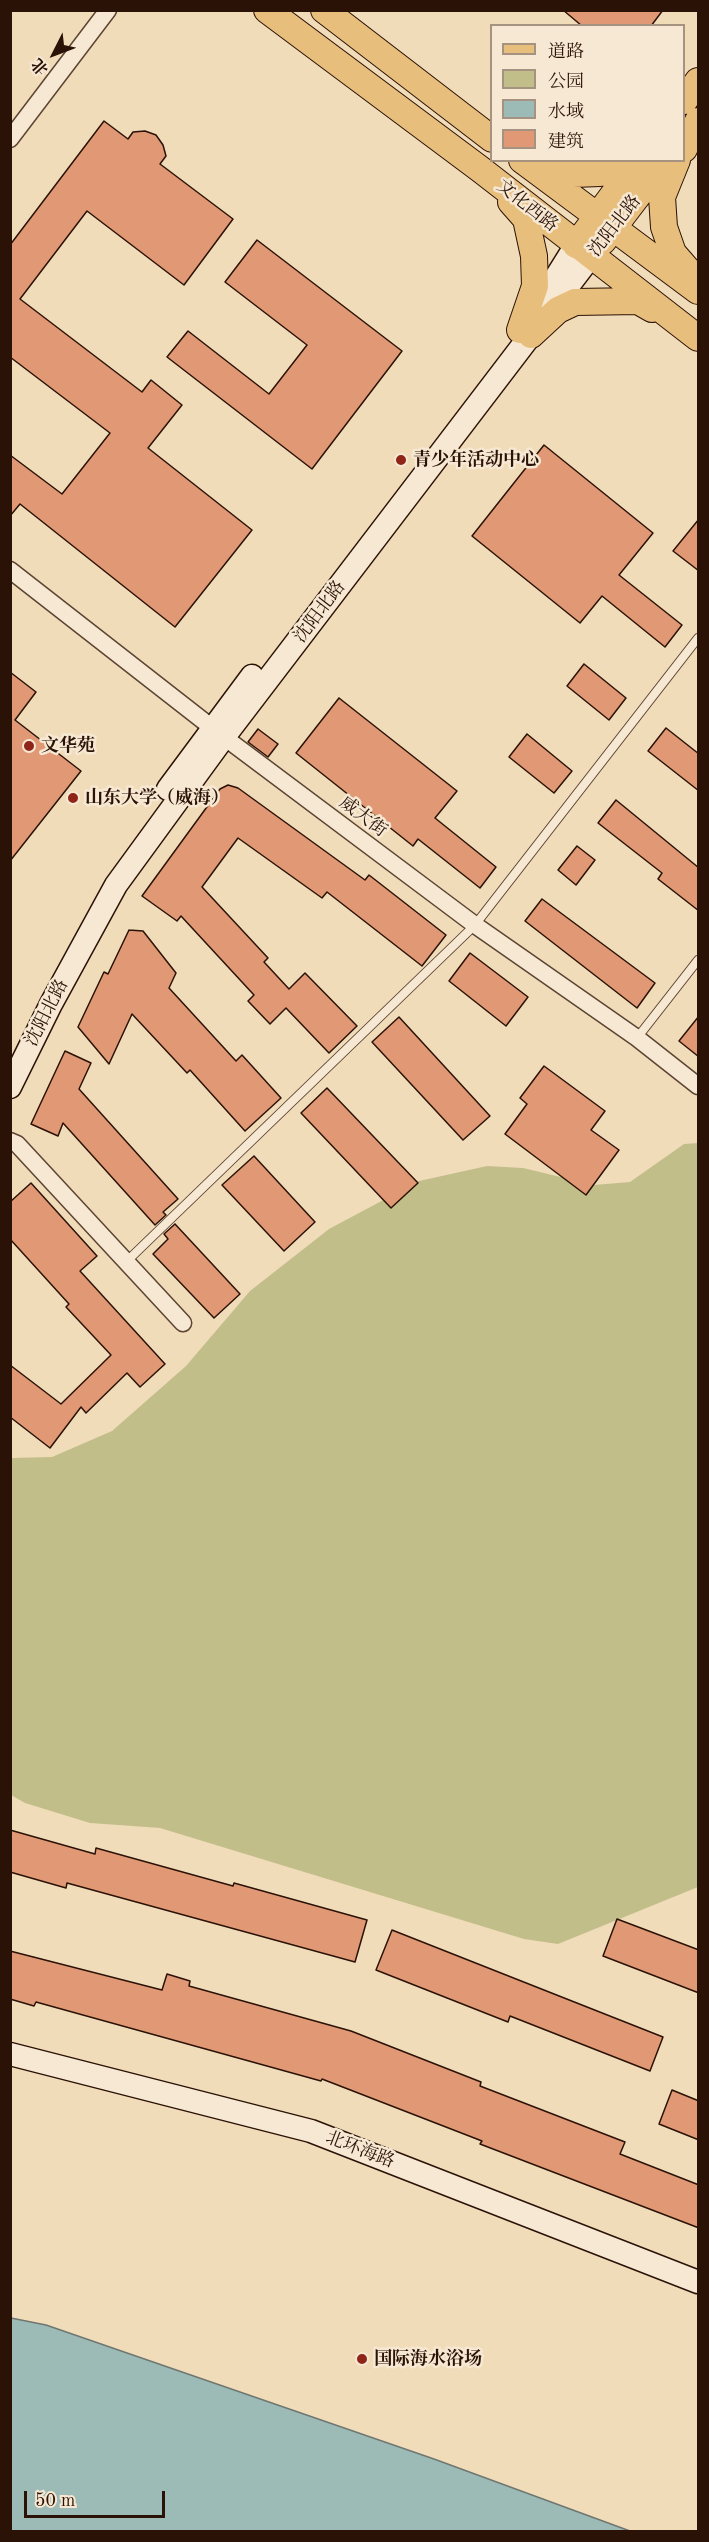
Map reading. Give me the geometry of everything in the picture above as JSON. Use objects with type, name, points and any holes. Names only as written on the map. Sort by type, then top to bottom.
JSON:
[{"type":"main road","name":"文化西路","points":[[267,10],[480,169],[693,334]]},
{"type":"main road","points":[[324,10],[490,137]]},
{"type":"main road","points":[[685,100],[699,81]]},
{"type":"main road","points":[[685,137],[699,120]]},
{"type":"main road","points":[[685,147],[699,120]]},
{"type":"main road","name":"文化西路","points":[[525,162],[699,291]]},
{"type":"main road","points":[[538,162],[551,169],[573,174],[600,173],[616,162]]},
{"type":"main road","name":"沈阳北路","points":[[606,221],[638,162]]},
{"type":"main road","name":"沈阳北路","points":[[583,251],[606,221],[663,162]]},
{"type":"main road","points":[[676,162],[662,197],[664,227],[673,253],[699,283]]},
{"type":"main road","points":[[480,169],[526,219],[534,256],[535,286],[525,332]]},
{"type":"main road","points":[[525,332],[574,302],[604,300],[638,301],[693,334]]},
{"type":"street","points":[[10,139],[108,10]]},
{"type":"street","name":"沈阳北路","points":[[10,1059],[41,995],[106,875],[525,332],[557,277],[583,251]]},
{"type":"street","name":"威大街","points":[[10,570],[218,732],[475,925],[637,1038],[699,1086]]},
{"type":"street","name":"沈阳北路","points":[[10,1087],[51,1004],[116,885],[218,732]]},
{"type":"street","points":[[10,1141],[17,1144],[183,1323]]},
{"type":"street","name":"北环海路","points":[[10,2054],[311,2131],[699,2282]]},
{"type":"lane","points":[[126,1263],[475,925],[697,643]]},
{"type":"lane","points":[[637,1038],[699,960]]},
{"type":"green space","points":[[698,1143],[698,1887],[558,1944],[524,1939],[160,1828],[90,1823],[25,1803],[11,1795],[11,1458],[52,1457],[112,1431],[186,1366],[250,1291],[329,1229],[419,1181],[487,1166],[523,1168],[594,1185],[630,1182],[684,1144]]},
{"type":"water","points":[[11,2318],[46,2325],[434,2459],[630,2531],[11,2531]]},
{"type":"building","points":[[563,10],[663,10],[652,24],[580,24]]},
{"type":"building","points":[[104,121],[128,139],[133,132],[145,131],[156,135],[163,145],[166,156],[160,164],[233,219],[184,285],[87,211],[20,299],[142,392],[151,380],[182,405],[148,448],[252,530],[175,627],[20,504],[10,516],[10,455],[62,494],[110,433],[10,357],[10,245]]},
{"type":"building","points":[[257,240],[402,351],[312,469],[167,357],[188,331],[269,394],[307,345],[225,282]]},
{"type":"building","points":[[544,445],[653,533],[619,575],[682,625],[665,647],[602,596],[580,623],[472,536]]},
{"type":"building","points":[[699,519],[699,571],[673,551]]},
{"type":"building","points":[[584,664],[626,698],[609,720],[567,686]]},
{"type":"building","name":"文华苑","points":[[10,672],[36,692],[15,720],[81,771],[10,861]]},
{"type":"building","points":[[339,698],[457,791],[435,818],[496,867],[480,888],[418,839],[413,846],[296,753]]},
{"type":"building","points":[[666,728],[699,754],[699,791],[648,751]]},
{"type":"building","points":[[258,729],[278,744],[268,757],[248,742]]},
{"type":"building","points":[[527,734],[572,771],[554,793],[509,757]]},
{"type":"building","points":[[228,785],[238,788],[365,880],[369,875],[446,935],[422,966],[327,892],[322,898],[238,838],[202,887],[268,958],[264,962],[289,989],[305,973],[357,1026],[329,1053],[286,1008],[270,1024],[248,1001],[254,995],[181,916],[177,921],[142,896],[220,789]]},
{"type":"building","points":[[616,800],[699,868],[699,911],[658,879],[662,873],[598,823]]},
{"type":"building","points":[[577,846],[595,860],[576,885],[558,870]]},
{"type":"building","points":[[542,899],[655,983],[637,1008],[525,921]]},
{"type":"building","points":[[129,930],[143,931],[176,973],[169,988],[236,1061],[242,1055],[281,1098],[245,1131],[190,1070],[187,1073],[132,1014],[109,1064],[78,1027],[104,972],[108,974]]},
{"type":"building","points":[[470,953],[528,997],[506,1026],[449,981]]},
{"type":"building","points":[[699,1016],[699,1057],[679,1041]]},
{"type":"building","points":[[399,1017],[490,1116],[463,1140],[372,1042]]},
{"type":"building","points":[[65,1051],[91,1063],[79,1089],[178,1199],[163,1212],[166,1215],[155,1225],[63,1123],[58,1136],[31,1124]]},
{"type":"building","points":[[544,1066],[605,1111],[591,1130],[619,1150],[586,1195],[505,1134],[527,1104],[520,1098]]},
{"type":"building","points":[[327,1088],[418,1183],[391,1208],[301,1113]]},
{"type":"building","points":[[254,1156],[315,1222],[284,1251],[222,1185]]},
{"type":"building","points":[[31,1183],[97,1256],[80,1271],[165,1364],[140,1387],[127,1373],[86,1413],[81,1407],[50,1448],[10,1417],[10,1365],[61,1404],[111,1355],[66,1307],[69,1304],[10,1239],[10,1202]]},
{"type":"building","points":[[175,1224],[240,1294],[214,1318],[153,1254],[168,1239],[164,1234]]},
{"type":"building","points":[[10,1830],[95,1854],[96,1848],[367,1920],[355,1962],[67,1883],[66,1888],[10,1872]]},
{"type":"building","points":[[617,1919],[699,1950],[699,1993],[603,1956]]},
{"type":"building","points":[[392,1930],[663,2037],[650,2071],[510,2016],[508,2022],[376,1970]]},
{"type":"building","points":[[10,1951],[162,1990],[167,1974],[190,1981],[189,1986],[351,2031],[481,2082],[480,2086],[625,2142],[620,2154],[699,2185],[699,2228],[480,2144],[482,2141],[322,2079],[321,2081],[36,2002],[34,2006],[10,1999]]},
{"type":"building","points":[[672,2090],[699,2101],[699,2140],[659,2124]]},
{"type":"place","name":"青少年活动中心","points":[[401,460]]},
{"type":"place","name":"文华苑","points":[[29,746]]},
{"type":"place","name":"山东大学（威海）","points":[[73,798]]},
{"type":"place","name":"国际海水浴场","points":[[362,2359]]}]
